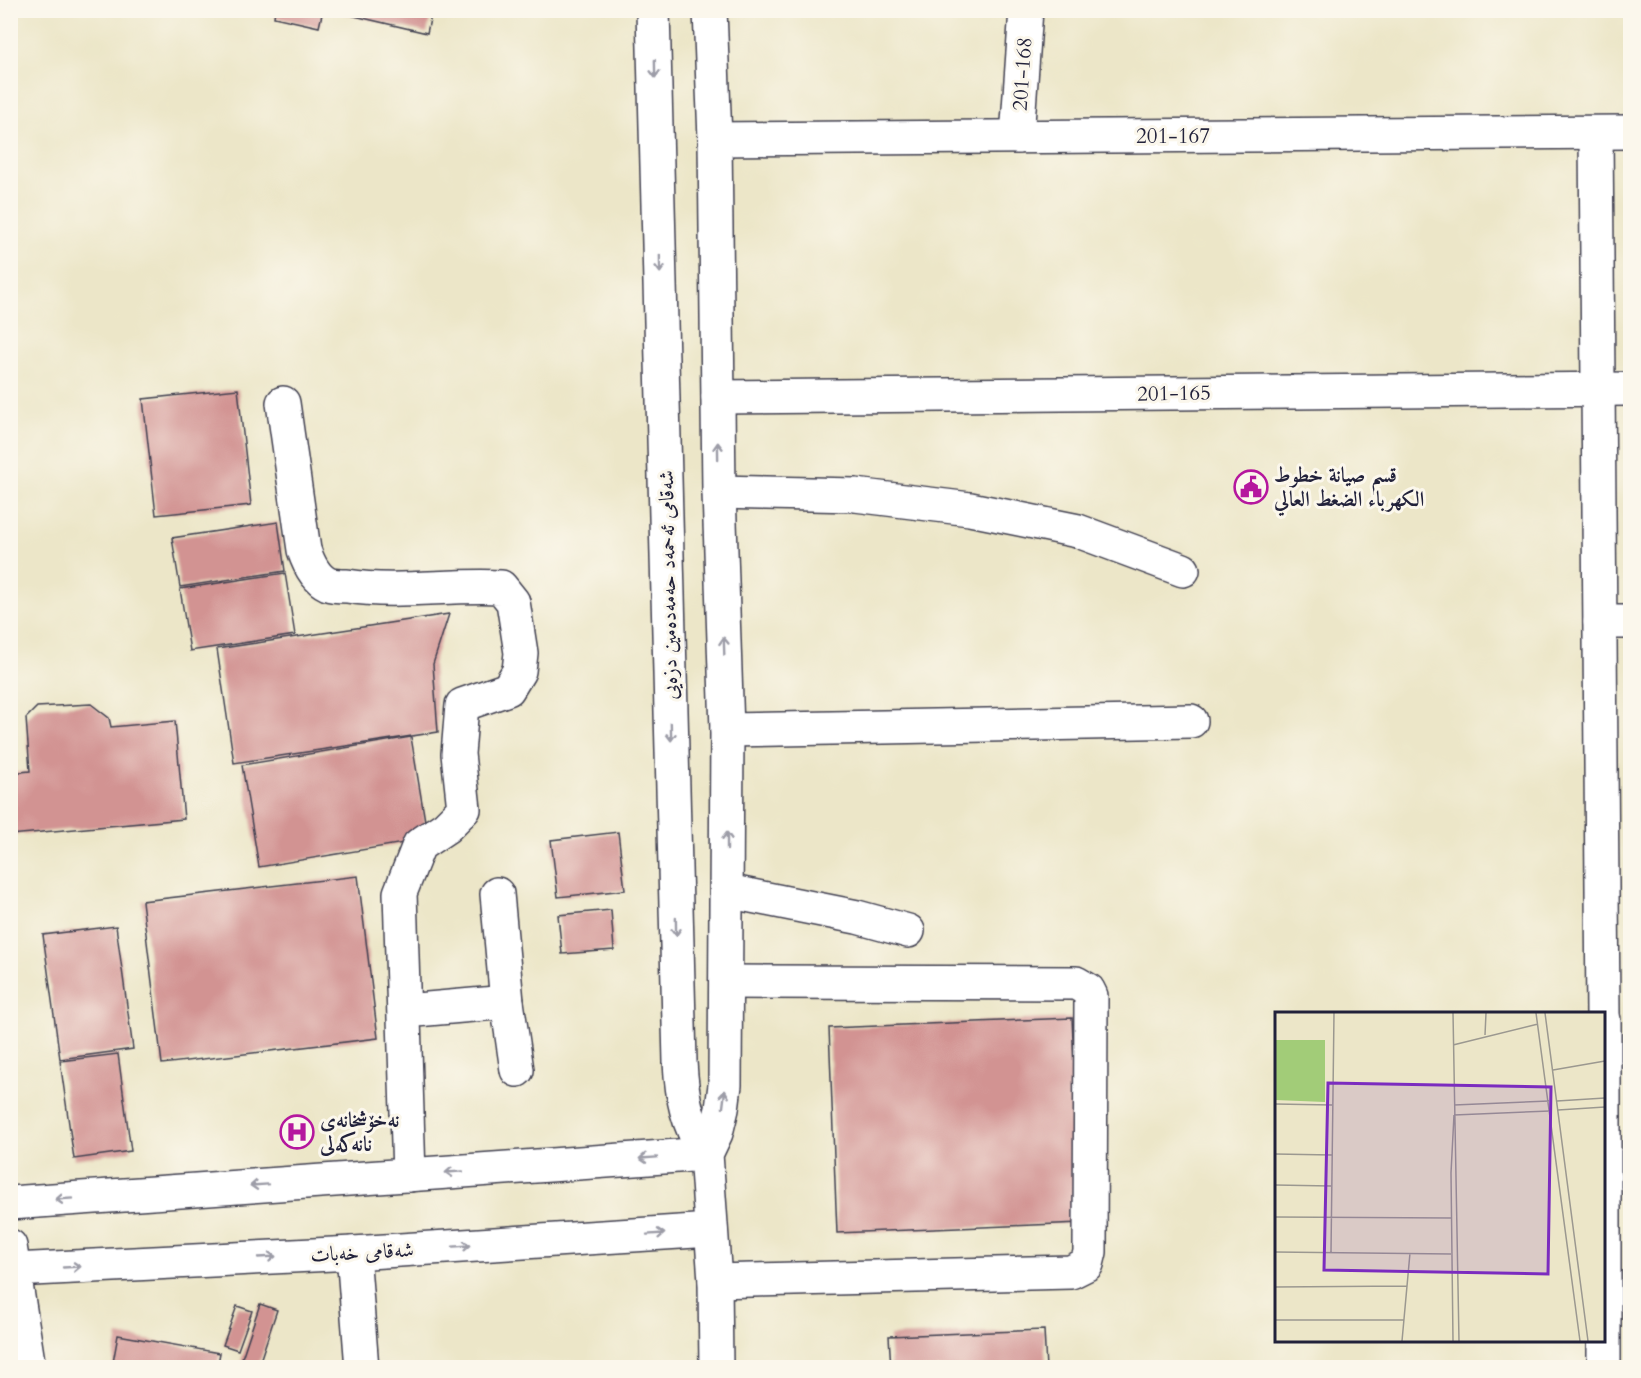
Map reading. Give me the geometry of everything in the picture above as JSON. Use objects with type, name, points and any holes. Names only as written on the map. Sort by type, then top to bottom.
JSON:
[{"type":"street","name":"شەقامی ئەحمەد حەمەدەمین دزەیی","points":[[653,10],[680,1062],[686,1112],[694,1134],[706,1154],[715,1281],[716,1368]]},
{"type":"street","name":"شەقامی ئەحمەد حەمەدەمین دزەیی","points":[[706,1154],[716,1133],[724,1093],[727,891],[727,730],[719,492],[715,139],[710,10]]},
{"type":"street","name":"201-168","points":[[1017,137],[1026,10]]},
{"type":"street","name":"201-167","points":[[715,139],[1630,132]]},
{"type":"street","points":[[1596,133],[1599,389],[1615,622],[1617,846],[1604,1012]]},
{"type":"street","name":"201-165","points":[[718,397],[1630,389]]},
{"type":"street","points":[[283,403],[304,550],[309,564],[317,575],[328,584],[364,589],[476,585],[501,587],[513,602],[521,653],[519,671],[508,689],[462,705],[458,754],[464,809],[446,827],[419,845],[400,893],[409,1174]]},
{"type":"street","points":[[719,492],[855,495],[970,509],[1078,531],[1183,570]]},
{"type":"street","points":[[727,730],[1191,720]]},
{"type":"street","points":[[727,891],[857,917],[908,931]]},
{"type":"street","points":[[497,894],[507,1002],[517,1070]]},
{"type":"street","points":[[715,1281],[1071,1272],[1087,1264],[1090,1252],[1091,996],[1088,990],[1076,982],[726,982]]},
{"type":"street","points":[[405,1011],[507,1002]]},
{"type":"street","points":[[1604,1368],[1618,1214],[1605,1034]]},
{"type":"street","points":[[10,1203],[706,1154]]},
{"type":"street","name":"شەقامی خەبات","points":[[12,1258],[353,1253],[711,1230]]},
{"type":"street","points":[[353,1253],[363,1368]]},
{"type":"street","points":[[12,1258],[29,1368]]},
{"type":"building","points":[[275,10],[323,10],[319,27],[274,17]]},
{"type":"building","points":[[329,10],[432,10],[427,33]]},
{"type":"building","points":[[238,389],[251,505],[156,515],[143,399]]},
{"type":"building","points":[[278,522],[285,571],[180,587],[172,538]]},
{"type":"building","points":[[285,573],[295,635],[190,651],[180,589]]},
{"type":"building","points":[[449,614],[433,664],[438,732],[234,763],[217,649]]},
{"type":"building","points":[[91,704],[109,718],[111,727],[175,721],[184,819],[10,835],[10,773],[30,771],[26,718],[37,707]]},
{"type":"building","points":[[411,737],[428,839],[259,867],[242,765]]},
{"type":"building","points":[[618,832],[625,890],[558,897],[551,840]]},
{"type":"building","points":[[358,876],[378,1038],[162,1064],[142,901]]},
{"type":"building","points":[[611,910],[614,950],[562,954],[558,915]]},
{"type":"building","points":[[116,926],[133,1049],[60,1059],[43,935]]},
{"type":"building","points":[[1072,1018],[1081,1223],[837,1233],[829,1028]]},
{"type":"building","points":[[118,1054],[131,1151],[74,1159],[60,1061]]},
{"type":"building","points":[[260,1304],[277,1310],[258,1367],[241,1361]]},
{"type":"building","points":[[237,1306],[252,1311],[238,1350],[223,1345]]},
{"type":"building","points":[[1044,1330],[1046,1368],[891,1368],[889,1336]]},
{"type":"building","points":[[118,1335],[220,1353],[217,1368],[112,1368]]},
{"type":"place","name":"قسم صيانة خطوط الكهرباء الضغط العالي","points":[[1251,487]]},
{"type":"place","name":"نەخۆشخانەی نانەکەلی","points":[[297,1132]]}]
